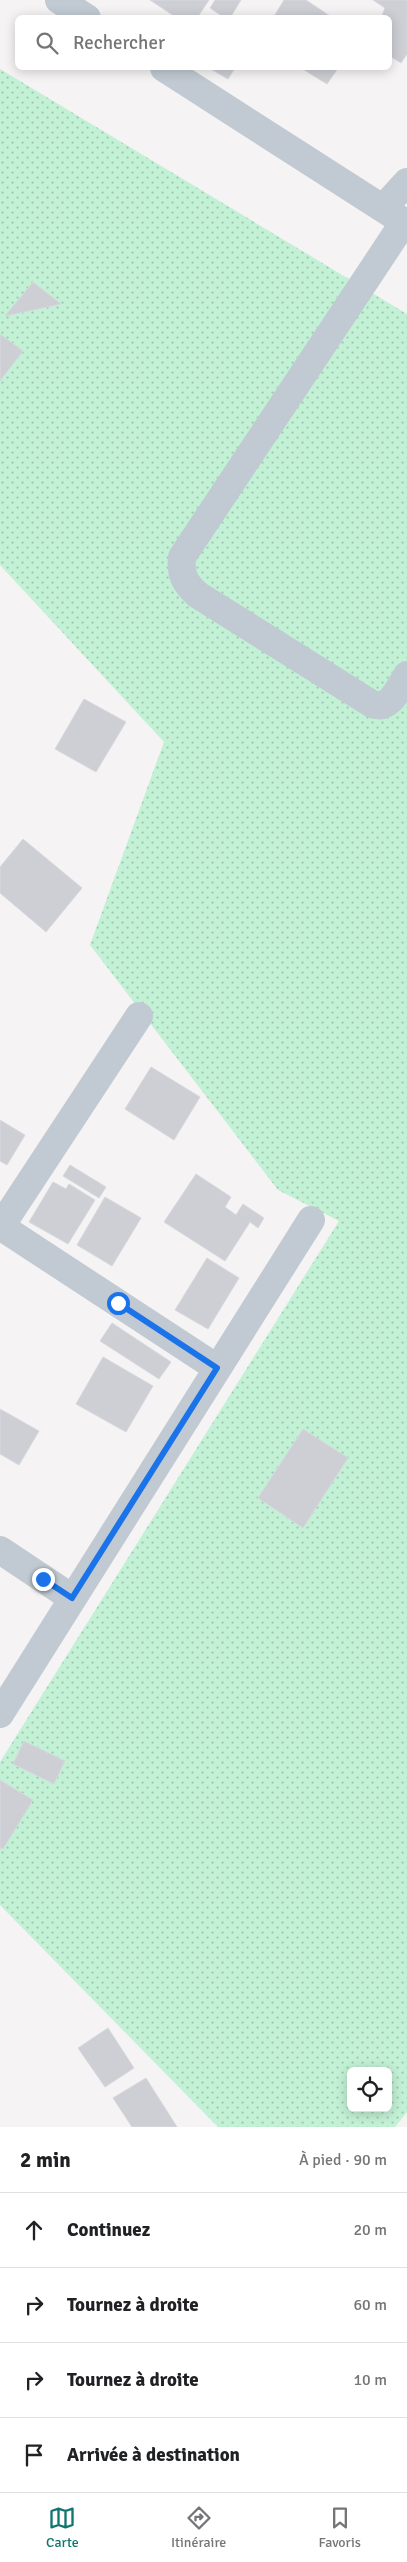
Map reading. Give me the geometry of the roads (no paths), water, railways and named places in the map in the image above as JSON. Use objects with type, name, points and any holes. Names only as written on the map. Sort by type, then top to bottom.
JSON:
[{"type":"street","points":[[62,1],[82,15]]},
{"type":"street","points":[[167,70],[398,218]]},
{"type":"street","points":[[407,182],[398,218],[182,557],[181,567],[188,586],[198,595],[372,704],[381,706],[388,703],[407,675]]},
{"type":"street","points":[[139,1016],[1,1226],[217,1368]]},
{"type":"street","points":[[0,1714],[311,1220]]},
{"type":"street","points":[[0,1550],[72,1598]]}]
